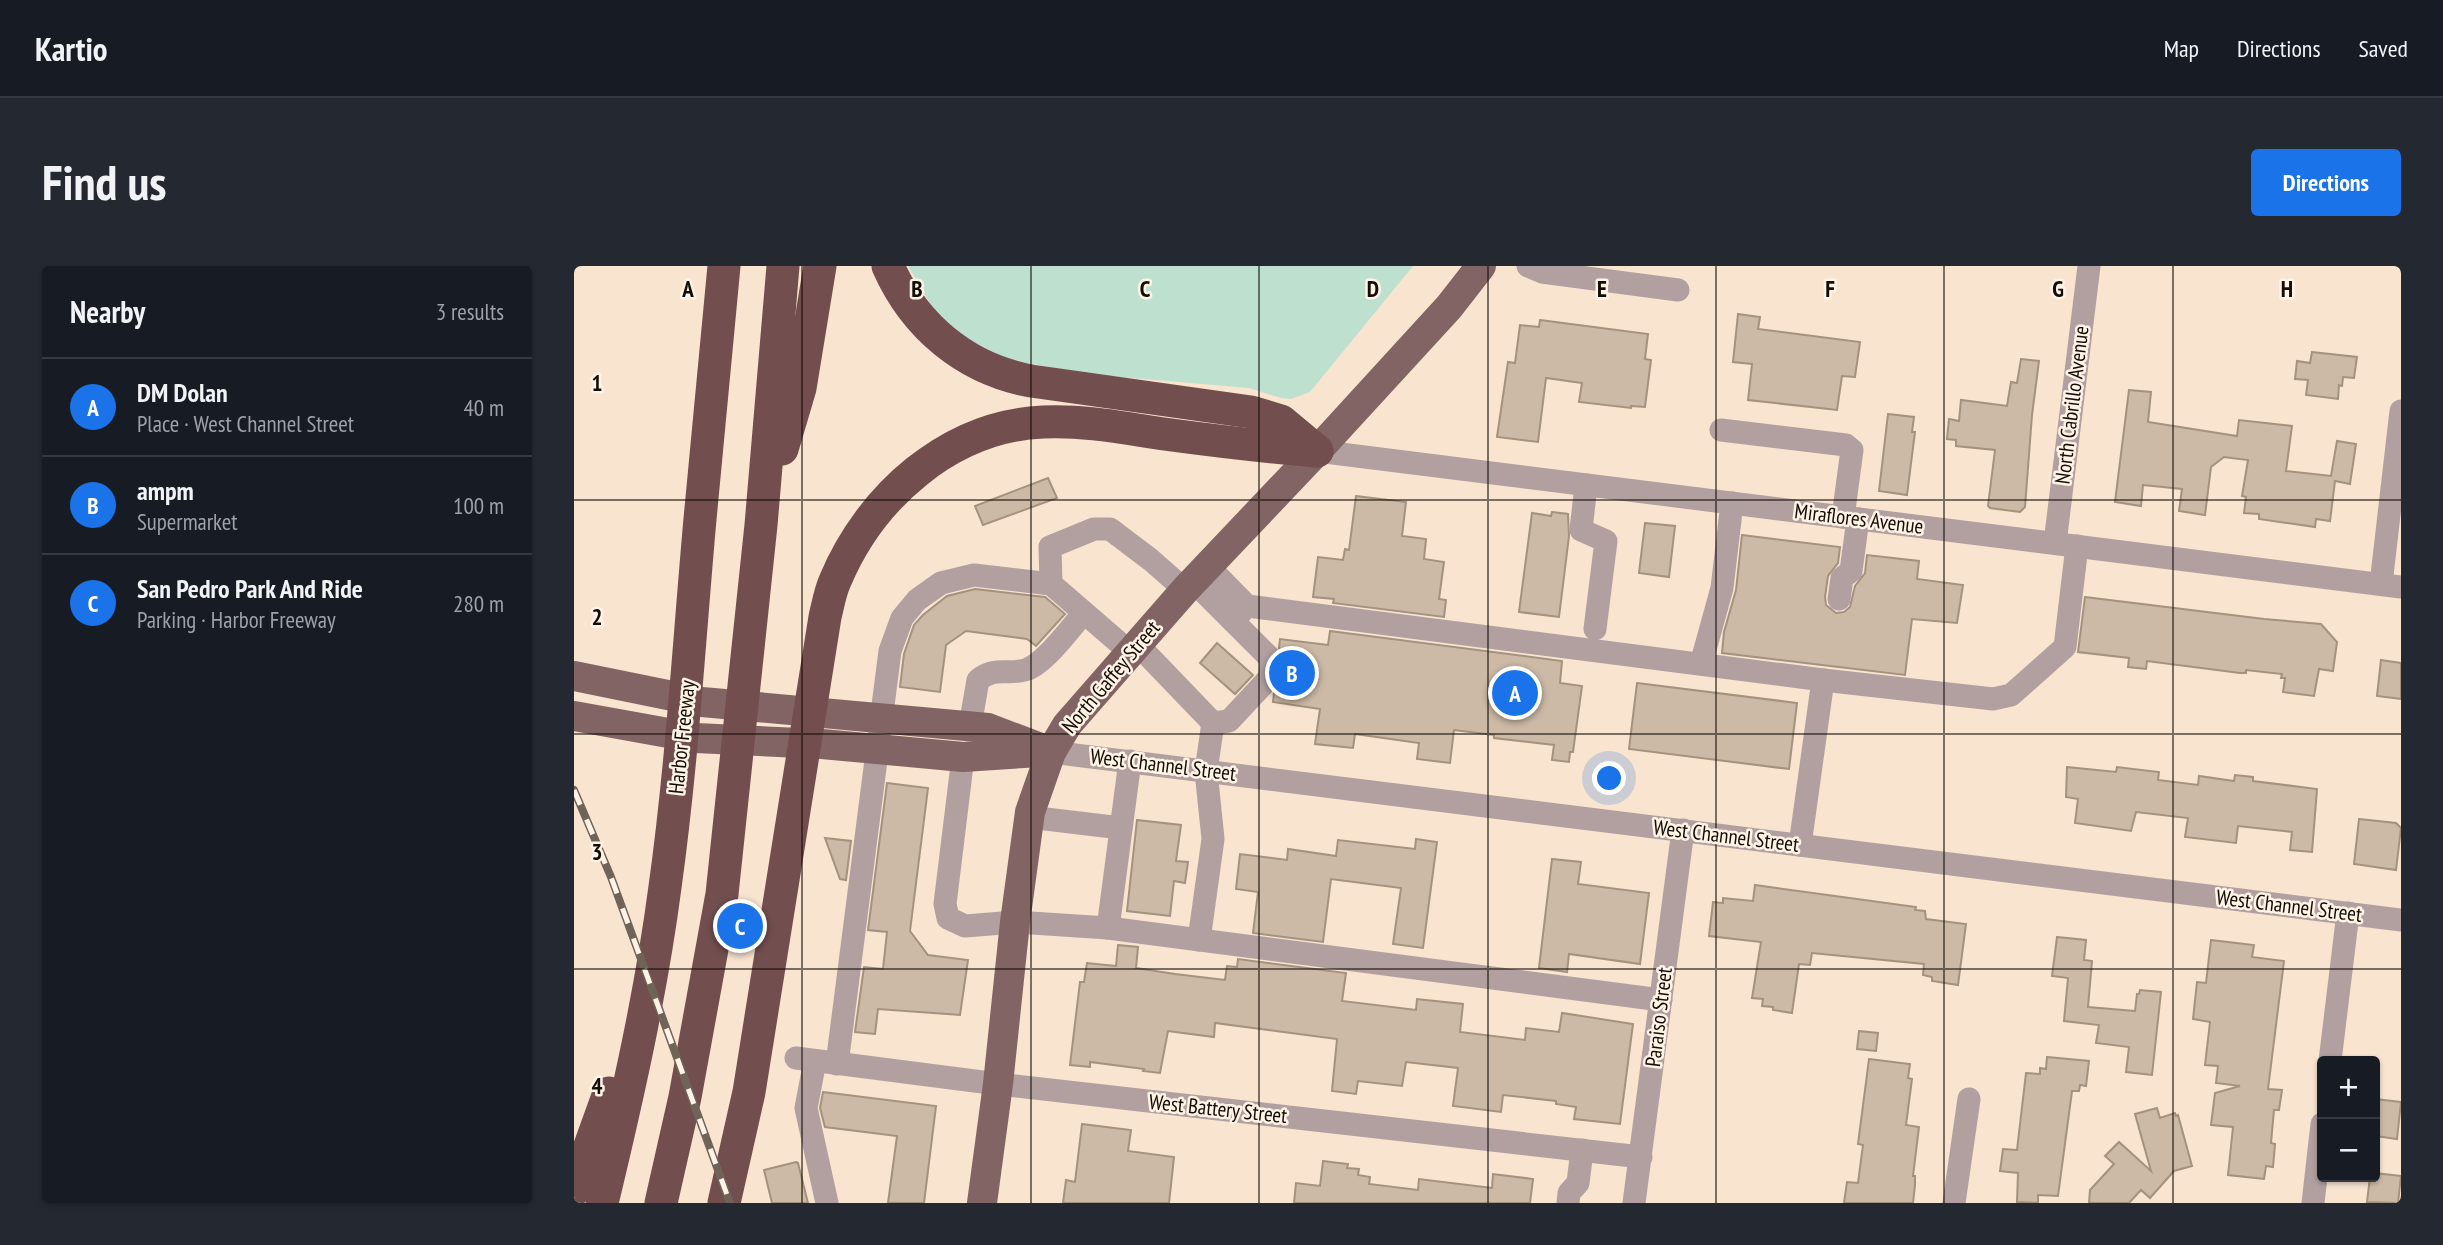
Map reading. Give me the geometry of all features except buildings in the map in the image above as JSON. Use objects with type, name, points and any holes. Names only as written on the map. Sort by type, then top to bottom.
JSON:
[{"type":"highway","name":"Harbor Freeway","points":[[601,1203],[620,1128],[651,979],[666,887],[688,686],[700,521],[724,266]]},
{"type":"highway","points":[[661,1203],[685,1097],[722,894],[761,525],[783,266]]},
{"type":"highway","points":[[761,525],[800,388],[820,266]]},
{"type":"highway","points":[[888,266],[917,315],[955,350],[985,368],[1031,382],[1251,412],[1281,421],[1318,451]]},
{"type":"highway","points":[[724,1203],[749,1091],[819,652],[834,582],[875,513],[918,470],[943,453],[972,438],[1015,425],[1083,422],[1249,446],[1318,451]]},
{"type":"highway","points":[[574,1190],[651,979]]},
{"type":"main road","name":"North Gaffey Street","points":[[982,1203],[998,1084],[1014,922],[1029,817],[1051,752],[1067,725],[1134,649],[1449,307],[1481,266]]},
{"type":"main road","name":"West Channel Street","points":[[574,676],[702,702],[988,728],[1051,752]]},
{"type":"main road","name":"West Channel Street","points":[[574,716],[696,738],[964,757],[1051,752]]},
{"type":"street","points":[[1528,266],[1542,272],[1678,290]]},
{"type":"street","name":"North Cabrillo Avenue","points":[[1240,613],[1993,699],[2011,695],[2065,647],[2066,545],[2089,266]]},
{"type":"street","points":[[2391,585],[2401,411]]},
{"type":"street","points":[[1721,430],[1846,445],[1852,450],[1851,572],[1842,578],[1839,598]]},
{"type":"street","name":"Miraflores Avenue","points":[[1318,451],[2391,585]]},
{"type":"street","points":[[1586,485],[1581,530],[1606,541],[1595,629]]},
{"type":"street","points":[[1701,664],[1721,588],[1732,503]]},
{"type":"street","points":[[1051,584],[1050,547],[1094,528],[1110,529],[1151,560],[1196,579],[1240,613],[1271,659],[1270,677],[1229,721],[1213,723]]},
{"type":"street","points":[[827,1203],[806,1108],[878,749],[890,651],[902,618],[916,600],[941,583],[974,575],[1051,584],[1084,613],[1134,649],[1213,723]]},
{"type":"street","points":[[970,726],[978,680],[989,672],[1026,670],[1039,662],[1084,613]]},
{"type":"street","points":[[1800,845],[1823,680]]},
{"type":"street","points":[[1199,940],[1213,839],[1206,771],[1213,723]]},
{"type":"street","name":"West Channel Street","points":[[1051,752],[2401,920]]},
{"type":"street","points":[[964,757],[945,904],[948,918],[965,926],[1014,922],[1108,928],[1661,1000]]},
{"type":"street","points":[[1108,928],[1130,761]]},
{"type":"street","points":[[1029,817],[1121,828]]},
{"type":"street","name":"Paraiso Street","points":[[1634,1203],[1683,830]]},
{"type":"street","points":[[2331,1056],[2348,913]]},
{"type":"street","name":"West Battery Street","points":[[816,1061],[1641,1157]]},
{"type":"street","points":[[1954,1203],[1969,1099]]},
{"type":"street","points":[[1568,1203],[1569,1193],[1577,1182],[1581,1150]]},
{"type":"street","points":[[2313,1203],[2317,1168]]},
{"type":"green space","points":[[908,266],[1413,266],[1310,392],[1291,399],[1249,388],[1097,375],[1009,360],[958,334],[931,305]]},
{"type":"railway","points":[[574,790],[611,877],[730,1203]]},
{"type":"place","name":"ampm","points":[[1292,673]]},
{"type":"place","name":"DM Dolan","points":[[1515,693]]},
{"type":"place","name":"San Pedro Park And Ride","points":[[740,926]]}]
